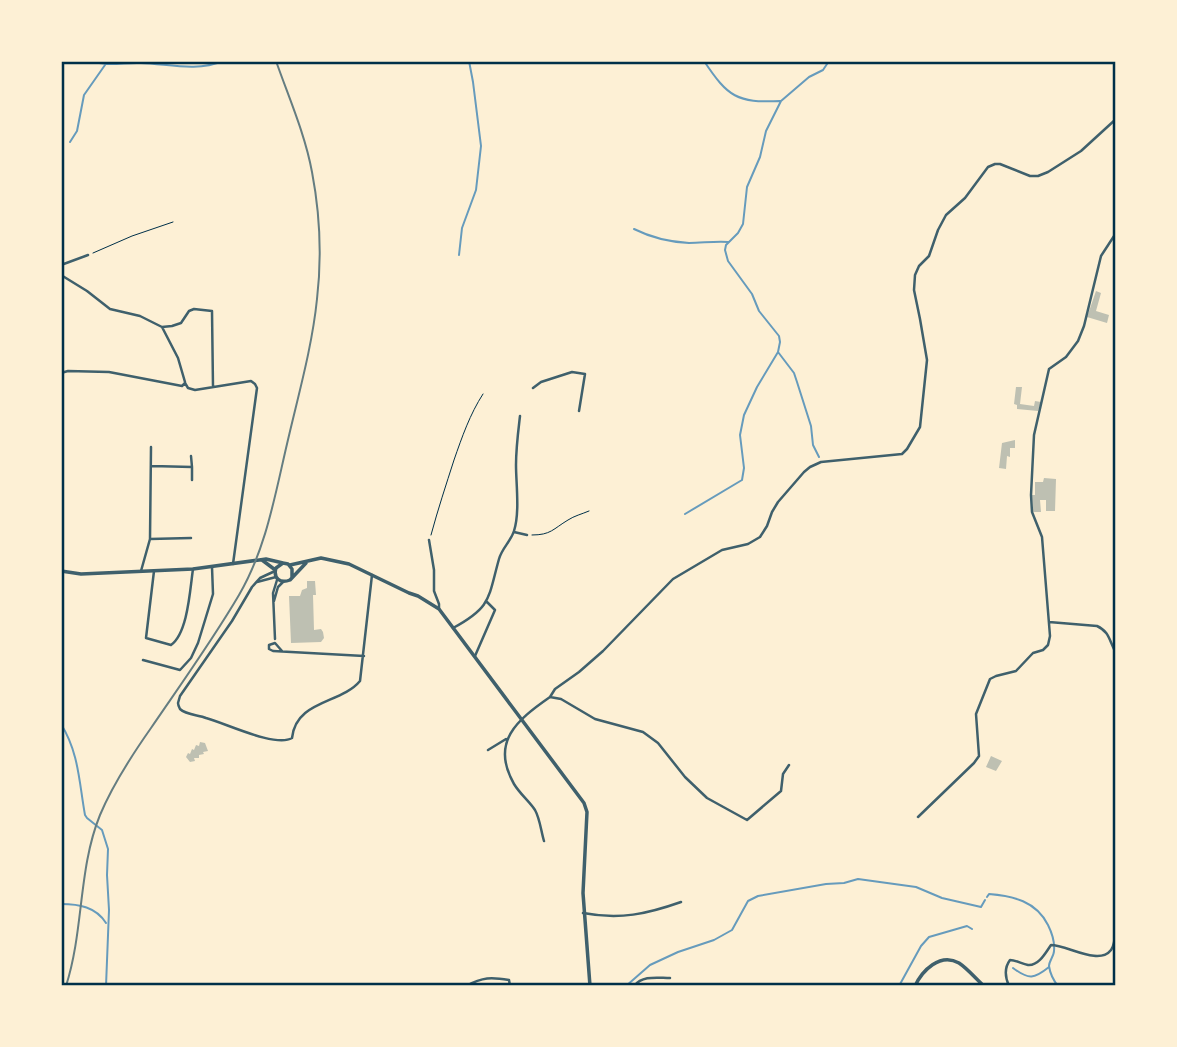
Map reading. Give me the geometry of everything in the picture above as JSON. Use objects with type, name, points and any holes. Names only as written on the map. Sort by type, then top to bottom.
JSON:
[{"type":"street","points":[[544,841],[534,809],[516,787],[508,772],[504,755],[508,738],[521,718],[551,697],[555,689],[603,651],[673,579],[722,550],[748,544],[760,537],[778,502],[810,467],[821,462],[901,454],[907,449],[920,427],[927,360],[914,282],[919,266],[929,256],[946,215],[965,198],[988,167],[995,164],[1005,165],[1030,176],[1048,172],[1081,151],[1116,119]]},
{"type":"street","points":[[918,817],[978,758],[976,714],[990,679],[1016,671],[1033,653],[1048,645],[1050,636],[1042,537],[1032,512],[1034,435],[1048,369],[1066,357],[1079,341],[1101,256],[1115,234]]},
{"type":"street","points":[[61,265],[88,255]]},
{"type":"street","points":[[61,275],[88,291],[110,309],[140,317],[162,327],[181,323],[189,311],[194,309],[212,311],[213,387]]},
{"type":"street","points":[[162,327],[178,358],[184,384]]},
{"type":"street","points":[[61,373],[109,372],[184,384],[191,389],[251,381],[255,384],[257,388],[233,564]]},
{"type":"street","points":[[533,388],[541,382],[572,372],[585,374],[579,411]]},
{"type":"street","points":[[453,628],[469,620],[486,601],[502,549],[514,531],[516,446],[520,416]]},
{"type":"street","points":[[141,571],[150,539],[151,447]]},
{"type":"street","points":[[191,456],[192,480]]},
{"type":"street","points":[[152,466],[192,467]]},
{"type":"street","points":[[514,531],[527,535]]},
{"type":"street","points":[[150,539],[191,538]]},
{"type":"street","points":[[429,540],[434,590],[439,609]]},
{"type":"street","points":[[61,571],[81,575],[194,569],[269,559],[289,565],[327,559],[349,564],[418,596],[439,609],[584,803],[587,812],[583,913],[590,986]]},
{"type":"street","points":[[262,560],[271,565],[277,578],[273,590],[275,639]]},
{"type":"street","points":[[274,601],[278,587],[290,580],[308,562]]},
{"type":"street","points":[[282,564],[277,566],[275,571],[260,578],[249,591],[232,621],[180,696],[177,704],[180,709],[257,736],[289,741],[299,720],[307,712],[319,703],[355,688],[360,681],[372,575]]},
{"type":"street","points":[[289,565],[293,571],[292,577]]},
{"type":"street","points":[[143,660],[180,670],[191,658],[213,594],[212,567]]},
{"type":"street","points":[[154,571],[146,638],[172,645],[178,640],[187,611],[194,569]]},
{"type":"street","points":[[257,582],[277,578],[283,582]]},
{"type":"street","points":[[475,656],[495,610],[486,601]]},
{"type":"street","points":[[1049,622],[1104,629],[1116,653]]},
{"type":"street","points":[[282,651],[364,656]]},
{"type":"street","points":[[551,697],[561,699],[595,719],[643,732],[659,743],[685,777],[707,798],[747,820],[781,791],[783,774],[789,765]]},
{"type":"street","points":[[488,750],[508,738]]},
{"type":"street","points":[[583,913],[601,917],[631,917],[681,902]]},
{"type":"street","points":[[1009,986],[1005,972],[1010,960],[1034,964],[1052,945],[1091,956],[1106,954],[1113,945],[1116,922]]},
{"type":"street","points":[[915,986],[926,968],[952,961],[960,964],[984,986]]},
{"type":"street","points":[[466,986],[488,977],[509,980],[510,986]]},
{"type":"street","points":[[634,986],[638,981],[647,978],[670,978]]},
{"type":"path","points":[[88,255],[173,222]]},
{"type":"path","points":[[429,540],[460,442],[483,394]]},
{"type":"path","points":[[527,535],[553,532],[570,518],[589,511]]},
{"type":"building","points":[[1096,291],[1101,293],[1096,311],[1109,315],[1107,323],[1087,317]]},
{"type":"building","points":[[1016,387],[1022,387],[1020,404],[1034,406],[1035,401],[1041,402],[1038,411],[1017,409],[1014,404]]},
{"type":"building","points":[[1015,440],[1015,448],[1010,448],[1010,457],[1007,456],[1006,469],[999,468],[1002,443]]},
{"type":"building","points":[[1044,478],[1056,479],[1055,511],[1046,511],[1046,500],[1040,500],[1041,512],[1033,512],[1032,495],[1035,495],[1035,482],[1043,482]]},
{"type":"building","points":[[307,581],[315,581],[314,630],[321,629],[324,638],[321,642],[291,643],[289,596],[300,596],[302,590],[307,588]]},
{"type":"building","points":[[200,742],[205,743],[208,751],[190,762],[186,757],[188,753],[194,750],[196,745],[199,746]]},
{"type":"building","points":[[991,756],[1002,761],[996,771],[986,767]]},
{"type":"waterway","points":[[92,61],[104,64],[141,63],[193,67],[223,61]]},
{"type":"waterway","points":[[459,255],[462,228],[476,190],[481,146],[469,61]]},
{"type":"waterway","points":[[704,61],[720,83],[735,95],[753,101],[780,101]]},
{"type":"waterway","points":[[685,514],[742,480],[744,468],[740,435],[744,415],[778,352],[780,342],[779,336],[759,311],[752,294],[728,261],[726,245],[743,224],[747,187],[760,157],[766,131],[781,101],[809,77],[823,70],[829,61]]},
{"type":"waterway","points":[[70,142],[77,131],[84,95],[105,65]]},
{"type":"waterway","points":[[634,229],[675,242],[728,242]]},
{"type":"waterway","points":[[778,352],[794,373],[811,426],[813,445],[819,457]]},
{"type":"waterway","points":[[61,724],[75,757],[85,815],[102,830],[108,849],[106,986]]},
{"type":"waterway","points":[[626,986],[650,965],[714,940],[732,930],[748,901],[758,896],[858,879],[916,887],[942,898],[981,907],[985,900]]},
{"type":"waterway","points":[[987,897],[989,894],[1015,898],[1030,905],[1043,917],[1054,940],[1054,953],[1049,966],[1058,986]]},
{"type":"waterway","points":[[61,904],[86,908],[97,913],[106,923]]},
{"type":"waterway","points":[[899,986],[921,946],[929,937],[967,926],[972,929]]},
{"type":"waterway","points":[[1013,968],[1023,975],[1031,976],[1049,967]]},
{"type":"railway","points":[[66,986],[76,943],[88,857],[100,815],[130,759],[218,629],[248,577],[269,521],[304,372],[319,283],[317,204],[305,144],[276,61]]}]
